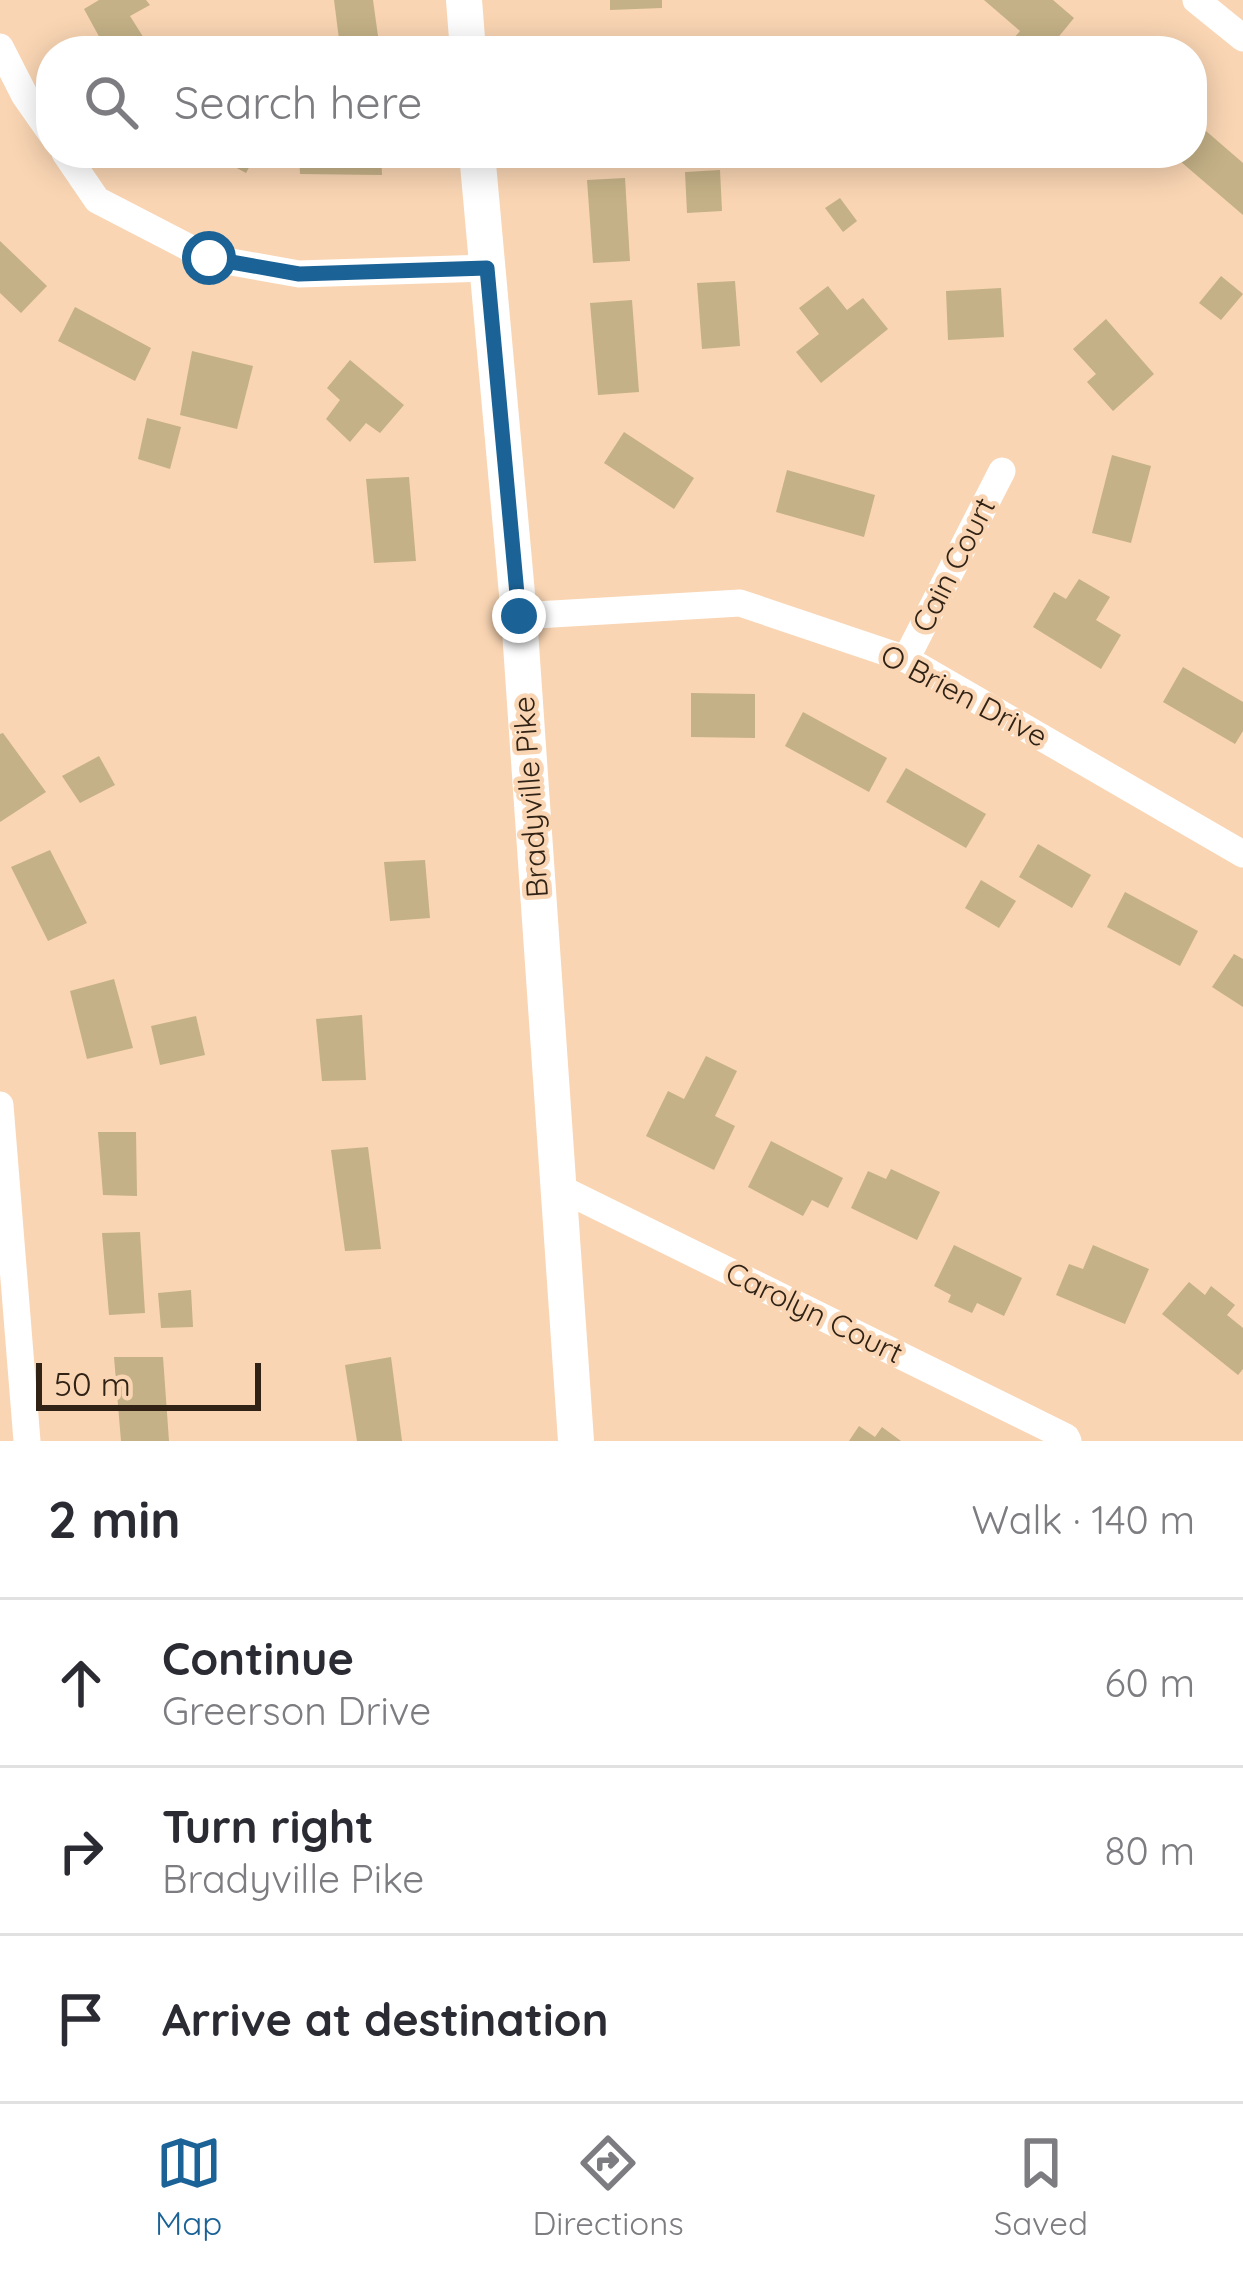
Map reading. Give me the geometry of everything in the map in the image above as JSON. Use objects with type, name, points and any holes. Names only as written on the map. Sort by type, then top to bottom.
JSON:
[{"type":"main road","points":[[464,0],[467,36]]},
{"type":"main road","name":"Bradyville Pike","points":[[478,168],[519,616],[576,1441]]},
{"type":"street","points":[[1196,0],[1243,38]]},
{"type":"street","points":[[0,47],[36,111]]},
{"type":"street","points":[[75,168],[97,200],[209,258],[299,274],[487,268]]},
{"type":"street","name":"Cain Court","points":[[906,658],[1002,471]]},
{"type":"street","name":"O Brien Drive","points":[[519,616],[740,603],[906,658],[1243,854]]},
{"type":"street","points":[[0,1106],[10,1356],[26,1441]]},
{"type":"street","name":"Carolyn Court","points":[[558,1187],[1068,1441]]},
{"type":"building","points":[[99,0],[146,0],[150,5],[130,16],[143,36],[99,36],[84,9]]},
{"type":"building","points":[[334,0],[373,0],[378,36],[339,36]]},
{"type":"building","points":[[610,0],[662,0],[662,8],[610,10]]},
{"type":"building","points":[[984,0],[1053,0],[1074,18],[1059,36],[1016,36],[1020,31]]},
{"type":"building","points":[[1207,132],[1243,163],[1243,215],[1188,168],[1207,168]]},
{"type":"building","points":[[300,168],[382,168],[382,175],[300,174]]},
{"type":"building","points":[[720,170],[722,211],[687,213],[685,172]]},
{"type":"building","points":[[625,178],[630,261],[593,263],[587,180]]},
{"type":"building","points":[[840,198],[857,221],[843,232],[825,208]]},
{"type":"building","points":[[0,241],[47,286],[21,313],[0,293]]},
{"type":"building","points":[[1221,276],[1243,294],[1221,320],[1199,303]]},
{"type":"building","points":[[735,281],[740,346],[702,349],[697,283]]},
{"type":"building","points":[[828,286],[847,310],[863,298],[888,329],[821,383],[796,352],[819,334],[799,308]]},
{"type":"building","points":[[1001,288],[1004,337],[948,340],[946,291]]},
{"type":"building","points":[[632,300],[639,392],[598,395],[590,303]]},
{"type":"building","points":[[75,307],[151,348],[135,381],[58,341]]},
{"type":"building","points":[[1106,319],[1154,374],[1113,411],[1087,382],[1096,374],[1073,349]]},
{"type":"building","points":[[192,351],[253,366],[237,429],[180,415]]},
{"type":"building","points":[[350,360],[404,405],[380,433],[366,423],[350,442],[326,419],[340,400],[327,388]]},
{"type":"building","points":[[147,418],[181,427],[170,469],[138,459]]},
{"type":"building","points":[[624,432],[694,478],[674,509],[604,463]]},
{"type":"building","points":[[1112,455],[1151,466],[1131,543],[1092,533]]},
{"type":"building","points":[[787,470],[875,495],[864,537],[776,512]]},
{"type":"building","points":[[409,477],[416,561],[374,563],[366,479]]},
{"type":"building","points":[[1079,579],[1110,597],[1096,620],[1121,635],[1101,669],[1033,627],[1054,592],[1066,599]]},
{"type":"building","points":[[1183,667],[1243,702],[1243,731],[1235,744],[1163,702]]},
{"type":"building","points":[[691,693],[755,694],[755,738],[691,737]]},
{"type":"building","points":[[803,712],[887,758],[869,792],[785,746]]},
{"type":"building","points":[[0,734],[46,792],[0,822]]},
{"type":"building","points":[[99,756],[115,785],[80,803],[62,776]]},
{"type":"building","points":[[906,768],[986,814],[966,848],[886,802]]},
{"type":"building","points":[[1038,844],[1091,875],[1072,908],[1019,877]]},
{"type":"building","points":[[50,850],[87,923],[48,941],[11,867]]},
{"type":"building","points":[[425,860],[430,918],[390,921],[384,862]]},
{"type":"building","points":[[981,880],[1016,901],[999,928],[965,908]]},
{"type":"building","points":[[1125,892],[1198,931],[1180,966],[1107,927]]},
{"type":"building","points":[[1234,954],[1243,959],[1243,1007],[1212,987]]},
{"type":"building","points":[[114,979],[133,1048],[87,1059],[70,991]]},
{"type":"building","points":[[362,1015],[366,1080],[322,1081],[316,1019]]},
{"type":"building","points":[[196,1016],[205,1055],[160,1065],[151,1026]]},
{"type":"building","points":[[706,1056],[737,1071],[715,1116],[735,1126],[714,1170],[646,1136],[668,1091],[684,1099]]},
{"type":"building","points":[[98,1132],[136,1132],[137,1196],[103,1195]]},
{"type":"building","points":[[771,1141],[843,1178],[828,1208],[812,1200],[803,1216],[748,1187]]},
{"type":"building","points":[[368,1147],[381,1249],[345,1251],[331,1150]]},
{"type":"building","points":[[891,1169],[940,1192],[917,1240],[851,1208],[868,1171],[886,1179]]},
{"type":"building","points":[[140,1232],[145,1313],[109,1315],[102,1233]]},
{"type":"building","points":[[954,1245],[1022,1278],[1004,1316],[977,1303],[972,1313],[948,1302],[951,1295],[934,1286]]},
{"type":"building","points":[[1093,1245],[1149,1269],[1125,1324],[1056,1295],[1069,1264],[1083,1269]]},
{"type":"building","points":[[1189,1282],[1205,1295],[1211,1286],[1235,1305],[1227,1315],[1243,1328],[1243,1369],[1238,1375],[1162,1314]]},
{"type":"building","points":[[191,1290],[193,1327],[161,1328],[158,1293]]},
{"type":"building","points":[[114,1357],[163,1357],[169,1441],[121,1441]]},
{"type":"building","points":[[391,1357],[402,1441],[357,1441],[345,1365]]},
{"type":"building","points":[[859,1426],[875,1437],[882,1427],[901,1441],[849,1441]]},
{"type":"route","points":[[209,258],[299,274],[487,268],[519,616]]}]
